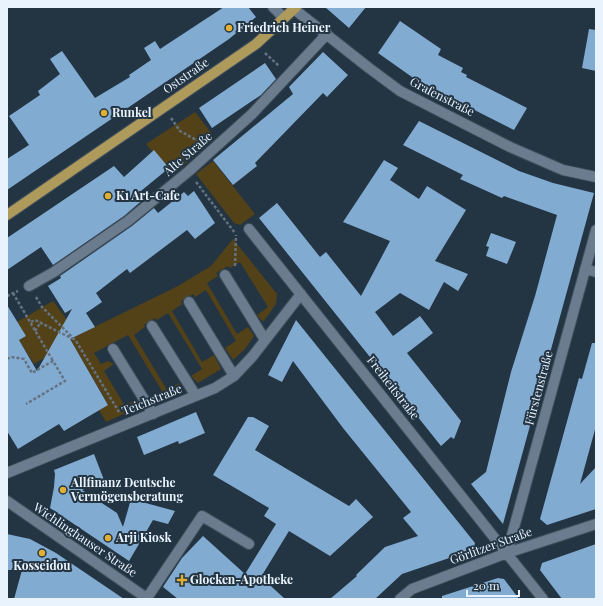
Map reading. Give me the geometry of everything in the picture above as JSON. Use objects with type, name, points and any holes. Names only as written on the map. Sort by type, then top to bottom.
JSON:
[{"type":"main road","name":"Oststraße","points":[[7,215],[256,44],[295,8]]},
{"type":"street","points":[[273,7],[284,18]]},
{"type":"street","name":"Grafenstraße","points":[[295,8],[369,68],[400,90],[510,147],[563,170],[596,177]]},
{"type":"street","name":"Alte Straße","points":[[29,286],[54,272],[128,221],[212,152],[252,114],[327,34]]},
{"type":"street","name":"Freiheitstraße","points":[[250,229],[543,599]]},
{"type":"street","name":"Fürstenstraße","points":[[507,553],[596,230]]},
{"type":"street","points":[[585,269],[596,272]]},
{"type":"street","points":[[225,275],[265,340]]},
{"type":"street","name":"Teichstraße","points":[[7,473],[215,388],[234,376],[265,340],[282,316],[301,294]]},
{"type":"street","points":[[190,302],[234,376]]},
{"type":"street","points":[[152,326],[196,396]]},
{"type":"street","points":[[113,349],[154,414]]},
{"type":"street","name":"Wichlinghauser Straße","points":[[7,501],[148,598]]},
{"type":"street","points":[[148,598],[202,516],[249,544]]},
{"type":"street","name":"Görlitzer Straße","points":[[400,599],[412,588],[507,553],[596,524]]},
{"type":"path","points":[[256,44],[288,75]]},
{"type":"path","points":[[164,108],[180,131],[206,145],[212,152]]},
{"type":"path","points":[[189,171],[236,234],[235,263]]},
{"type":"path","points":[[236,234],[250,229]]},
{"type":"path","points":[[29,286],[42,307],[76,341],[127,425]]},
{"type":"path","points":[[13,293],[65,381],[26,404]]},
{"type":"path","points":[[31,322],[35,320],[41,322],[76,341]]},
{"type":"path","points":[[35,331],[41,322]]},
{"type":"path","points":[[7,359],[11,356],[24,360],[32,373],[53,361]]},
{"type":"shaded area","points":[[195,112],[215,138],[173,175],[146,144]]},
{"type":"shaded area","points":[[213,161],[255,214],[240,225],[234,223],[196,174]]},
{"type":"shaded area","points":[[233,239],[277,294],[276,304],[263,322],[257,315],[268,307],[240,262],[230,268],[228,266],[216,273],[218,276],[207,283],[237,334],[248,327],[254,336],[245,349],[233,360],[225,348],[236,341],[206,290],[195,297],[193,294],[181,301],[182,304],[172,311],[202,362],[214,355],[221,369],[198,383],[191,376],[202,369],[168,313],[157,320],[155,318],[144,325],[145,327],[134,335],[167,390],[179,383],[180,391],[154,401],[152,397],[162,391],[128,335],[94,353],[101,364],[108,361],[114,364],[104,371],[125,406],[135,400],[140,407],[106,422],[99,410],[108,404],[75,348],[53,353],[34,364],[19,340],[26,336],[17,322],[53,301],[78,335],[178,286],[211,266]]},
{"type":"building","points":[[224,7],[248,7],[256,17],[229,39],[7,190],[7,159],[29,145],[9,116],[40,95],[38,91],[60,74],[50,59],[62,51],[95,98],[130,77],[129,75],[151,60],[144,48],[155,41],[160,49]]},
{"type":"building","points":[[325,7],[366,7],[349,28]]},
{"type":"building","points":[[400,21],[441,49],[438,55],[463,68],[461,72],[467,75],[466,77],[527,108],[514,130],[419,82],[378,53]]},
{"type":"building","points":[[589,29],[596,30],[596,71],[582,68]]},
{"type":"building","points":[[323,52],[348,75],[327,97],[323,93],[255,163],[257,166],[233,185],[213,160],[293,94],[289,87]]},
{"type":"building","points":[[265,63],[276,79],[261,95],[212,128],[199,108]]},
{"type":"building","points":[[419,121],[519,171],[553,183],[594,193],[503,524],[471,484],[486,472],[511,372],[535,296],[557,215],[504,196],[502,198],[460,179],[463,175],[403,145]]},
{"type":"building","points":[[154,150],[169,168],[141,191],[146,197],[124,216],[53,265],[41,247],[7,270],[7,238],[114,166],[124,177]]},
{"type":"building","points":[[384,160],[398,168],[390,180],[419,199],[427,186],[466,210],[435,261],[468,274],[458,291],[444,282],[429,310],[400,293],[375,312],[393,336],[420,316],[433,333],[407,353],[461,421],[454,439],[451,437],[441,446],[259,218],[277,203],[320,257],[326,252],[361,296],[390,241],[343,222]]},
{"type":"building","points":[[194,191],[215,223],[195,239],[187,230],[130,273],[127,269],[96,293],[102,302],[86,313],[95,327],[70,339],[108,405],[64,431],[59,424],[18,449],[7,431],[7,305],[26,336],[19,340],[37,371],[72,309],[65,313],[48,286],[132,226],[154,208],[158,213],[184,192],[188,196]]},
{"type":"building","points":[[491,233],[516,242],[507,264],[486,256],[489,247],[486,246]]},
{"type":"building","points":[[296,320],[475,543],[473,550],[402,574],[375,599],[330,599],[357,576],[356,575],[385,547],[418,536],[403,518],[411,512],[343,428],[293,361],[282,382],[268,375]]},
{"type":"building","points":[[592,343],[596,343],[596,426],[580,484],[596,467],[596,509],[547,525],[540,519],[579,378],[582,379]]},
{"type":"building","points":[[196,412],[205,433],[179,444],[178,441],[144,455],[137,437]]},
{"type":"building","points":[[248,417],[253,417],[269,426],[255,450],[349,506],[356,499],[373,517],[330,556],[289,531],[261,577],[285,599],[178,599],[163,587],[182,558],[203,536],[245,574],[276,524],[264,516],[269,508],[213,475]]},
{"type":"building","points":[[94,454],[104,480],[82,490],[117,513],[123,527],[131,499],[175,511],[168,524],[153,520],[129,561],[50,508],[54,487],[54,470]]},
{"type":"building","points":[[7,534],[30,539],[56,553],[124,599],[14,599],[22,570],[7,570]]},
{"type":"building","points":[[596,544],[596,599],[562,599],[540,570],[542,563]]},
{"type":"building","points":[[498,578],[504,579],[519,599],[442,599],[442,596]]},
{"type":"place","name":"Friedrich Heiner","points":[[229,28]]},
{"type":"place","name":"Runkel","points":[[104,113]]},
{"type":"place","name":"K1 Art-Cafe","points":[[108,196]]},
{"type":"place","name":"Allfinanz Deutsche Vermögensberatung","points":[[63,490]]},
{"type":"place","name":"Arji Kiosk","points":[[108,538]]},
{"type":"place","name":"Kosseidou","points":[[42,553]]},
{"type":"place","name":"Glocken-Apotheke","points":[[182,580]]}]
